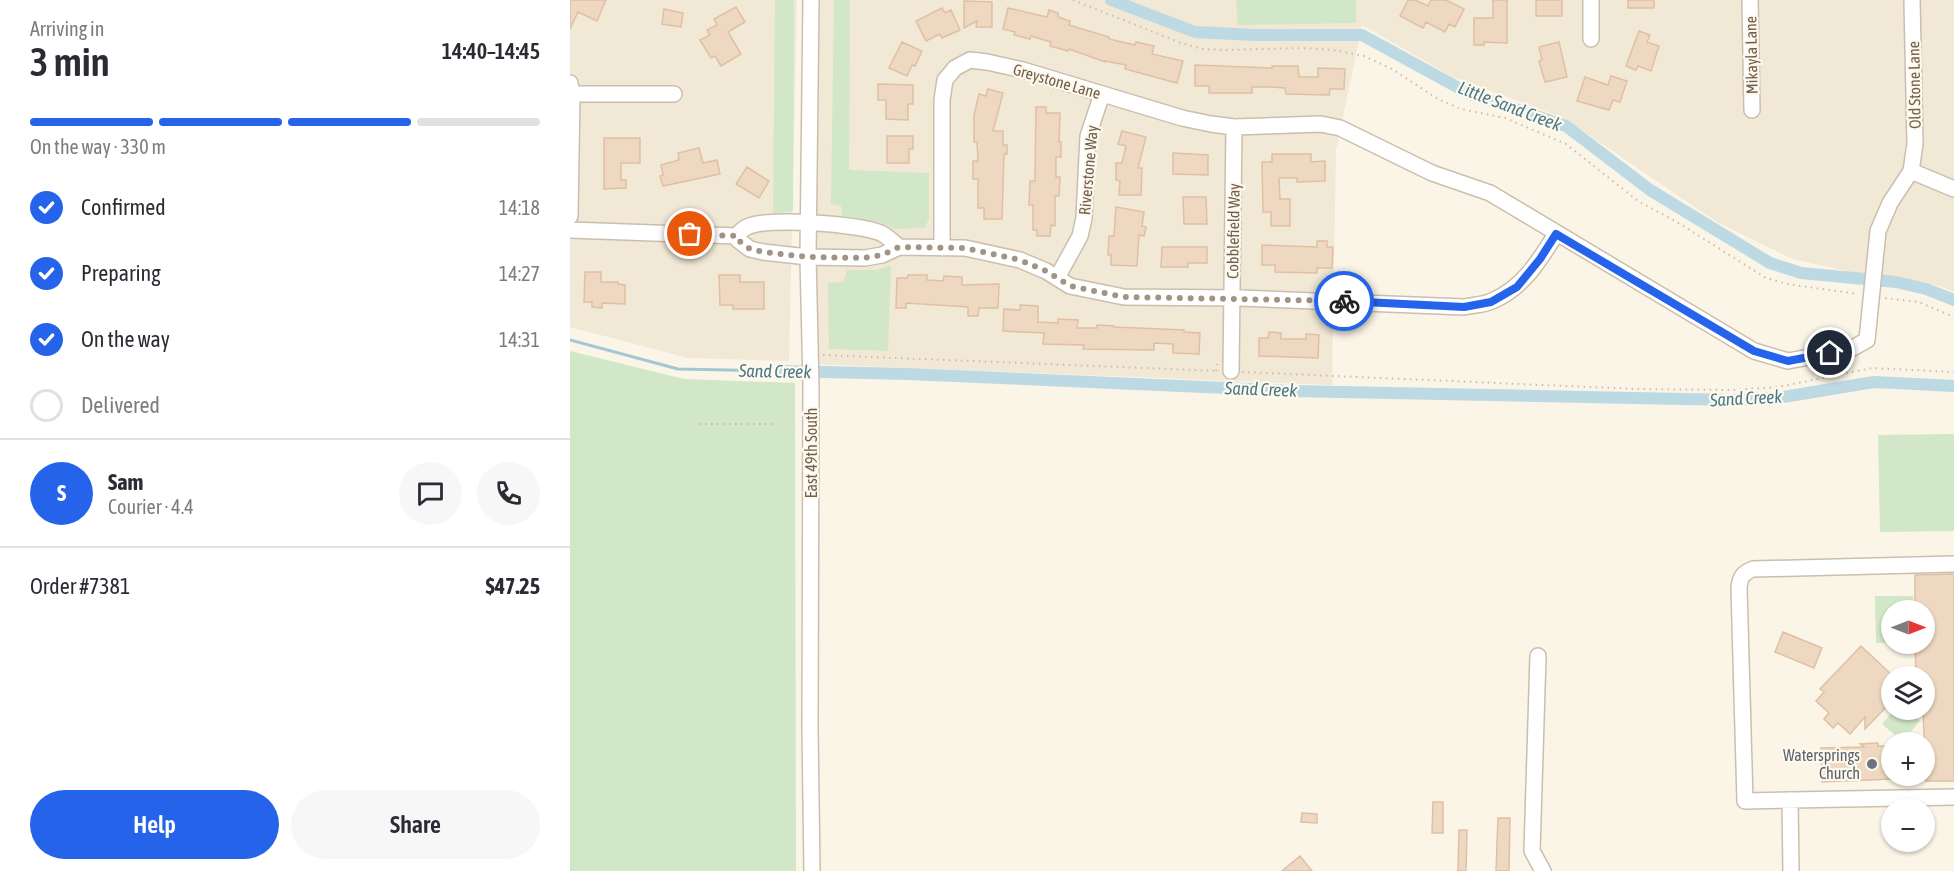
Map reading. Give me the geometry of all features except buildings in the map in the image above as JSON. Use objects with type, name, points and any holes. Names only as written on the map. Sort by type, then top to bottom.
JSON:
[{"type":"street","name":"East 49th South","points":[[811,0],[808,257],[811,354],[812,871]]},
{"type":"street","points":[[1591,0],[1591,39]]},
{"type":"street","name":"Mikayla Lane","points":[[1750,0],[1752,110]]},
{"type":"street","name":"Old Stone Lane","points":[[1911,171],[1915,144],[1912,0]]},
{"type":"street","name":"Greystone Lane","points":[[942,248],[942,100],[945,80],[955,68],[970,60],[987,62],[1182,118],[1234,127],[1321,124],[1340,128],[1432,173],[1490,193],[1754,351],[1788,361],[1851,349],[1867,340],[1872,295]]},
{"type":"street","points":[[570,216],[571,89],[674,94]]},
{"type":"street","name":"Riverstone Way","points":[[1057,278],[1080,236],[1088,136],[1102,94]]},
{"type":"street","name":"Cobblefield Way","points":[[1224,371],[1233,298],[1234,127]]},
{"type":"street","points":[[1872,295],[1878,231],[1890,203],[1911,171],[1954,189]]},
{"type":"street","points":[[737,236],[743,228],[752,225],[808,222],[870,230],[883,234],[899,247]]},
{"type":"street","points":[[570,230],[737,236]]},
{"type":"street","points":[[737,236],[738,240],[750,249],[808,257],[864,258],[882,255],[899,247],[965,248],[1020,260],[1070,286],[1124,297],[1233,298],[1464,307],[1491,302],[1517,287],[1540,259],[1556,234]]},
{"type":"street","points":[[1954,564],[1753,569],[1740,578],[1745,801],[1954,797]]},
{"type":"street","points":[[1538,656],[1532,851],[1543,871]]},
{"type":"street","points":[[1790,800],[1791,871]]},
{"type":"path","points":[[1073,0],[1181,43],[1202,49],[1303,48],[1333,50],[1364,56],[1392,69],[1438,99],[1461,109],[1505,118],[1566,144],[1638,201],[1677,222],[1766,278],[1787,285],[1919,302],[1954,317]]},
{"type":"path","points":[[811,354],[1636,389],[1731,390],[1778,387],[1872,368],[1954,372]]},
{"type":"path","points":[[1216,364],[1224,371]]},
{"type":"path","points":[[699,424],[777,424]]},
{"type":"shaded area","points":[[570,0],[797,0],[789,361],[688,358],[570,327]]},
{"type":"shaded area","points":[[811,0],[1954,0],[1954,292],[1941,286],[1855,273],[1793,259],[1717,222],[1564,118],[1453,77],[1362,25],[1336,150],[1332,385],[811,364]]},
{"type":"green space","points":[[775,0],[794,0],[793,211],[773,213]]},
{"type":"green space","points":[[834,0],[850,0],[849,170],[929,173],[929,218],[925,228],[895,229],[881,222],[843,221],[841,206],[831,204]]},
{"type":"green space","points":[[1236,0],[1356,0],[1356,23],[1238,25]]},
{"type":"green space","points":[[891,265],[888,351],[829,349],[828,283],[843,282],[847,270],[877,270]]},
{"type":"green space","points":[[570,351],[684,379],[795,383],[796,871],[570,871]]},
{"type":"green space","points":[[1954,434],[1954,531],[1880,532],[1878,435]]},
{"type":"green space","points":[[1875,596],[1913,596],[1913,600],[1881,600],[1881,643],[1876,643]]},
{"type":"green space","points":[[1885,720],[1920,720],[1911,732],[1891,732],[1882,724]]},
{"type":"waterway","name":"Little Sand Creek","points":[[1111,0],[1195,32],[1254,35],[1362,35],[1468,93],[1566,126],[1650,190],[1770,263],[1801,273],[1896,282],[1926,289],[1954,300]]},
{"type":"waterway","name":"Sand Creek","points":[[570,340],[678,369],[783,371]]},
{"type":"waterway","name":"Sand Creek","points":[[783,371],[908,374],[1292,391],[1732,400],[1777,398],[1874,382],[1954,386]]},
{"type":"way so far","points":[[690,234],[737,236],[738,240],[750,249],[808,257],[864,258],[882,255],[899,247],[965,248],[1020,260],[1046,271],[1070,286],[1124,297],[1344,301]]},
{"type":"place","name":"Watersprings Church","points":[[1872,764]]},
{"type":"route","points":[[1344,301],[1464,307],[1491,302],[1517,287],[1540,259],[1556,234],[1720,333],[1754,351],[1788,361],[1830,353]]}]
